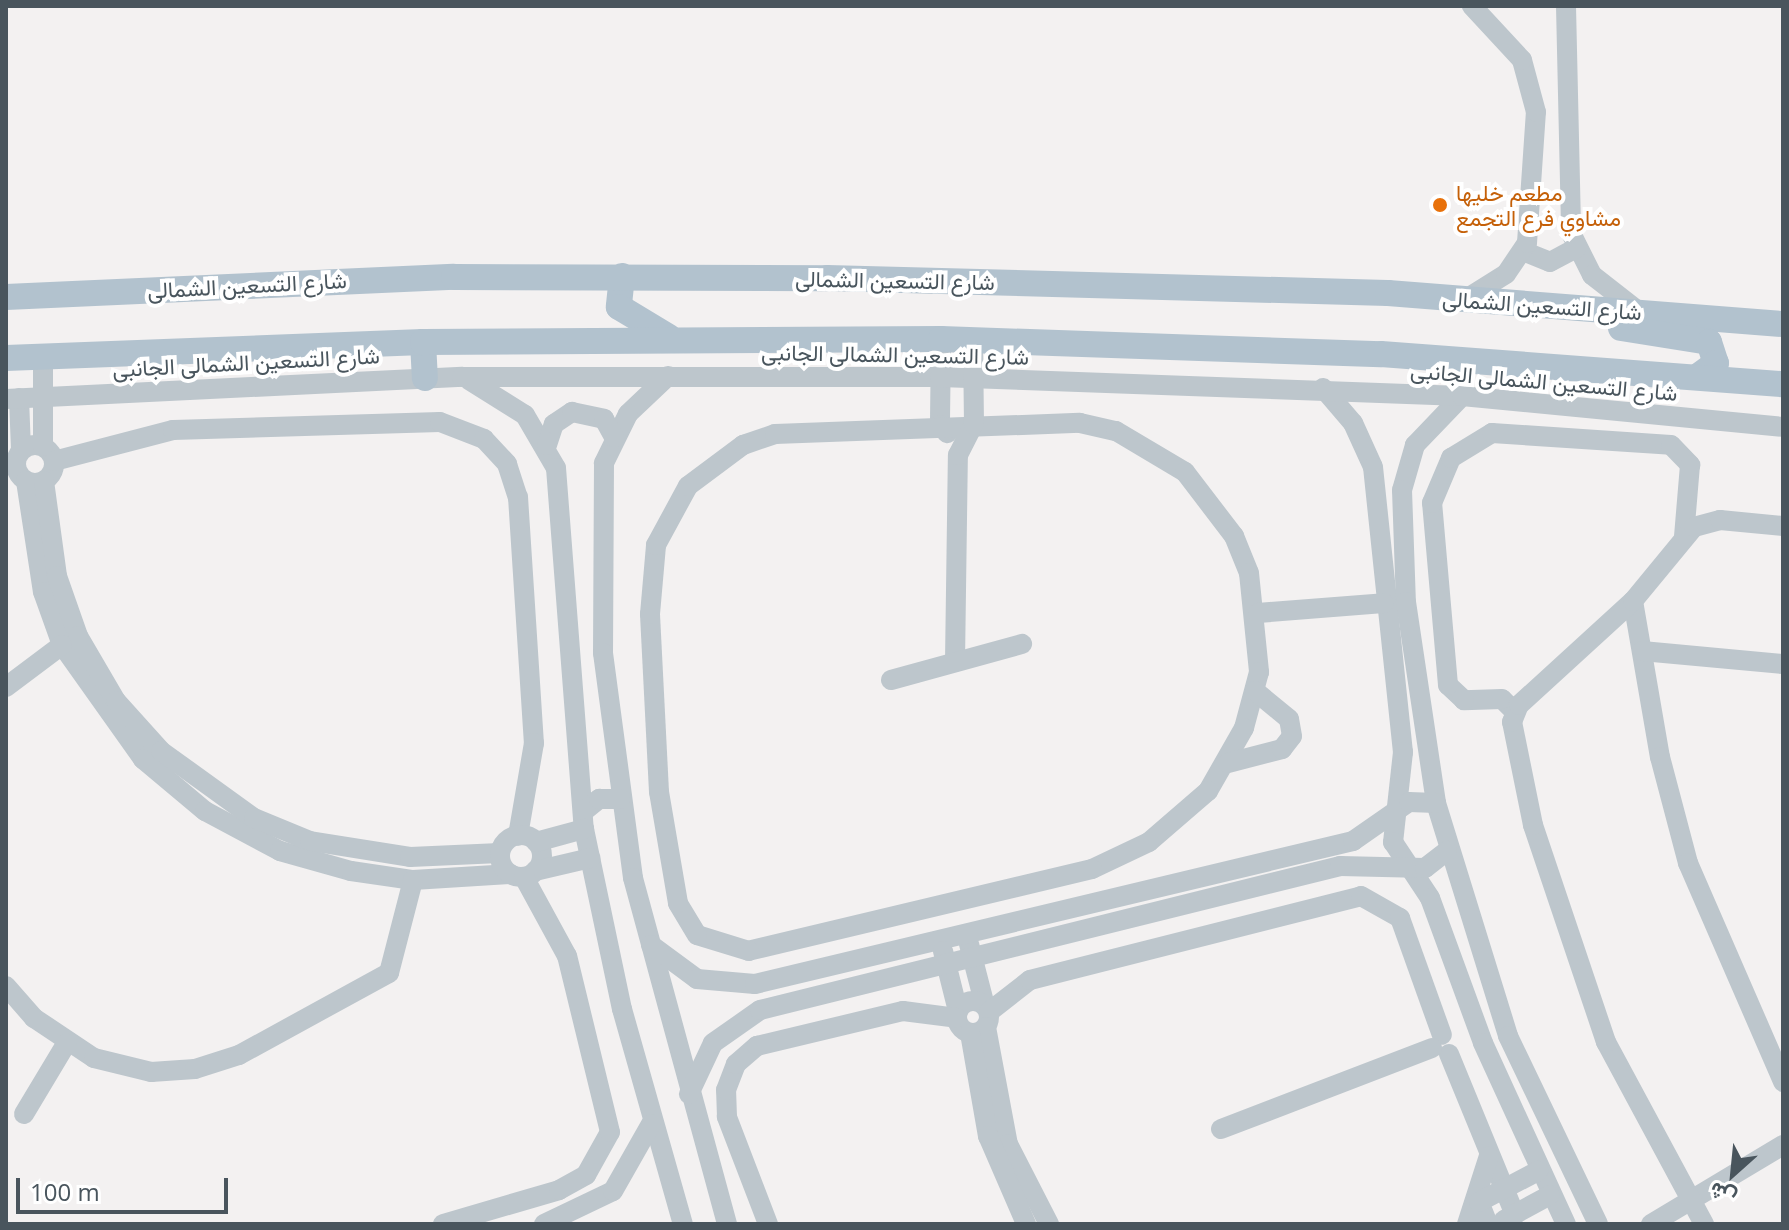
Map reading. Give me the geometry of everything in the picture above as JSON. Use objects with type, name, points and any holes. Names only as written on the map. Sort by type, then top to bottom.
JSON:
[{"type":"main road","name":"شارع التسعين الشمالى","points":[[6,297],[622,276],[1466,299],[1783,324]]},
{"type":"main road","points":[[622,276],[619,307],[677,340]]},
{"type":"main road","points":[[1553,306],[1584,322],[1704,339],[1716,363],[1698,376]]},
{"type":"main road","points":[[6,358],[423,342],[941,339],[1381,354],[1783,384]]},
{"type":"main road","points":[[423,342],[425,378]]},
{"type":"street","points":[[1466,299],[1506,274],[1523,251],[1532,224],[1532,84],[1515,49],[1472,6]]},
{"type":"street","points":[[1566,6],[1568,209],[1576,248],[1603,287],[1642,313]]},
{"type":"street","points":[[1523,251],[1550,262],[1576,248]]},
{"type":"street","points":[[941,339],[940,425],[958,455]]},
{"type":"street","points":[[955,662],[958,455],[974,424],[973,340]]},
{"type":"street","points":[[43,356],[48,454],[35,481],[43,592],[62,645],[143,759],[205,811],[280,851],[413,880],[523,874],[591,858]]},
{"type":"street","points":[[668,376],[614,437],[598,490],[603,653],[620,799],[633,878],[689,1094],[727,1224]]},
{"type":"street","points":[[462,377],[496,391],[547,445],[561,492],[565,656],[584,821],[651,1124],[683,1224]]},
{"type":"street","name":"شارع التسعين الشمالى الجانبى","points":[[12,399],[462,377],[940,377],[1323,388],[1462,396],[1783,427]]},
{"type":"street","points":[[1323,388],[1365,444],[1376,491],[1384,603],[1403,752],[1393,842],[1406,868],[1430,898],[1538,1171],[1566,1224]]},
{"type":"street","points":[[1462,396],[1415,445],[1402,490],[1406,602],[1436,803],[1447,851],[1508,1036],[1598,1224]]},
{"type":"street","points":[[12,399],[14,457],[35,481],[57,576],[78,636],[116,701],[161,751],[254,818],[310,841],[410,857],[500,853],[527,839],[584,821],[599,799],[620,799]]},
{"type":"street","points":[[547,445],[554,424],[572,412],[604,419],[614,437]]},
{"type":"street","points":[[14,457],[48,454],[173,430],[440,422],[484,439],[507,464],[518,497],[534,743],[527,839],[541,860],[523,874]]},
{"type":"street","points":[[1080,423],[1152,448],[1194,482],[1234,536],[1258,613],[1255,691],[1228,763],[1201,800],[1149,842],[1092,869],[730,951],[685,920],[659,792],[649,579],[669,514],[688,486],[743,445],[775,434],[974,424],[1080,423]]},
{"type":"street","points":[[1684,536],[1690,465],[1671,445],[1492,433],[1451,458],[1432,503],[1448,685],[1464,700],[1502,699],[1515,712],[1519,763],[1563,926],[1606,1042],[1688,1202],[1704,1224]]},
{"type":"street","points":[[1376,491],[1402,490]]},
{"type":"street","points":[[1515,712],[1633,601],[1684,536],[1720,520],[1783,526]]},
{"type":"street","points":[[1633,601],[1688,863],[1783,1082]]},
{"type":"street","points":[[1258,613],[1384,603]]},
{"type":"street","points":[[891,680],[1022,644]]},
{"type":"street","points":[[6,687],[62,645]]},
{"type":"street","points":[[1642,651],[1783,664]]},
{"type":"street","points":[[1228,763],[1282,749],[1292,736],[1289,719],[1255,691]]},
{"type":"street","points":[[650,944],[684,972],[725,985],[940,940],[1045,911],[1353,841],[1409,802],[1436,803]]},
{"type":"street","points":[[689,1094],[713,1043],[760,1010],[1340,866],[1425,868],[1447,851]]},
{"type":"street","points":[[443,1224],[559,1190],[586,1175],[610,1132],[567,956],[523,874],[500,853]]},
{"type":"street","points":[[597,885],[617,891],[633,878]]},
{"type":"street","points":[[6,986],[66,1044],[151,1072],[239,1055],[389,973],[413,880]]},
{"type":"street","points":[[1037,883],[1045,911]]},
{"type":"street","points":[[1003,891],[1011,920]]},
{"type":"street","points":[[768,1224],[727,1117],[726,1090],[736,1064],[757,1046],[903,1011],[974,1018],[1030,980],[1361,896],[1400,918],[1441,1046],[1504,1189],[1506,1219],[1550,1195]]},
{"type":"street","points":[[966,932],[973,957],[974,1018],[988,1136],[1026,1224]]},
{"type":"street","points":[[940,940],[947,964],[974,1018],[1008,1144],[1049,1224]]},
{"type":"street","points":[[24,1114],[66,1044]]},
{"type":"street","points":[[1221,1129],[1441,1046]]},
{"type":"street","points":[[544,1224],[595,1215],[630,1171],[651,1124]]},
{"type":"street","points":[[1651,1224],[1783,1145]]},
{"type":"street","points":[[1467,1224],[1479,1202],[1489,1156]]},
{"type":"street","points":[[1479,1202],[1538,1171]]},
{"type":"street","points":[[1479,1202],[1488,1224]]},
{"type":"place","name":"مطعم خليها مشاوي فرع التجمع","points":[[1440,205]]}]
